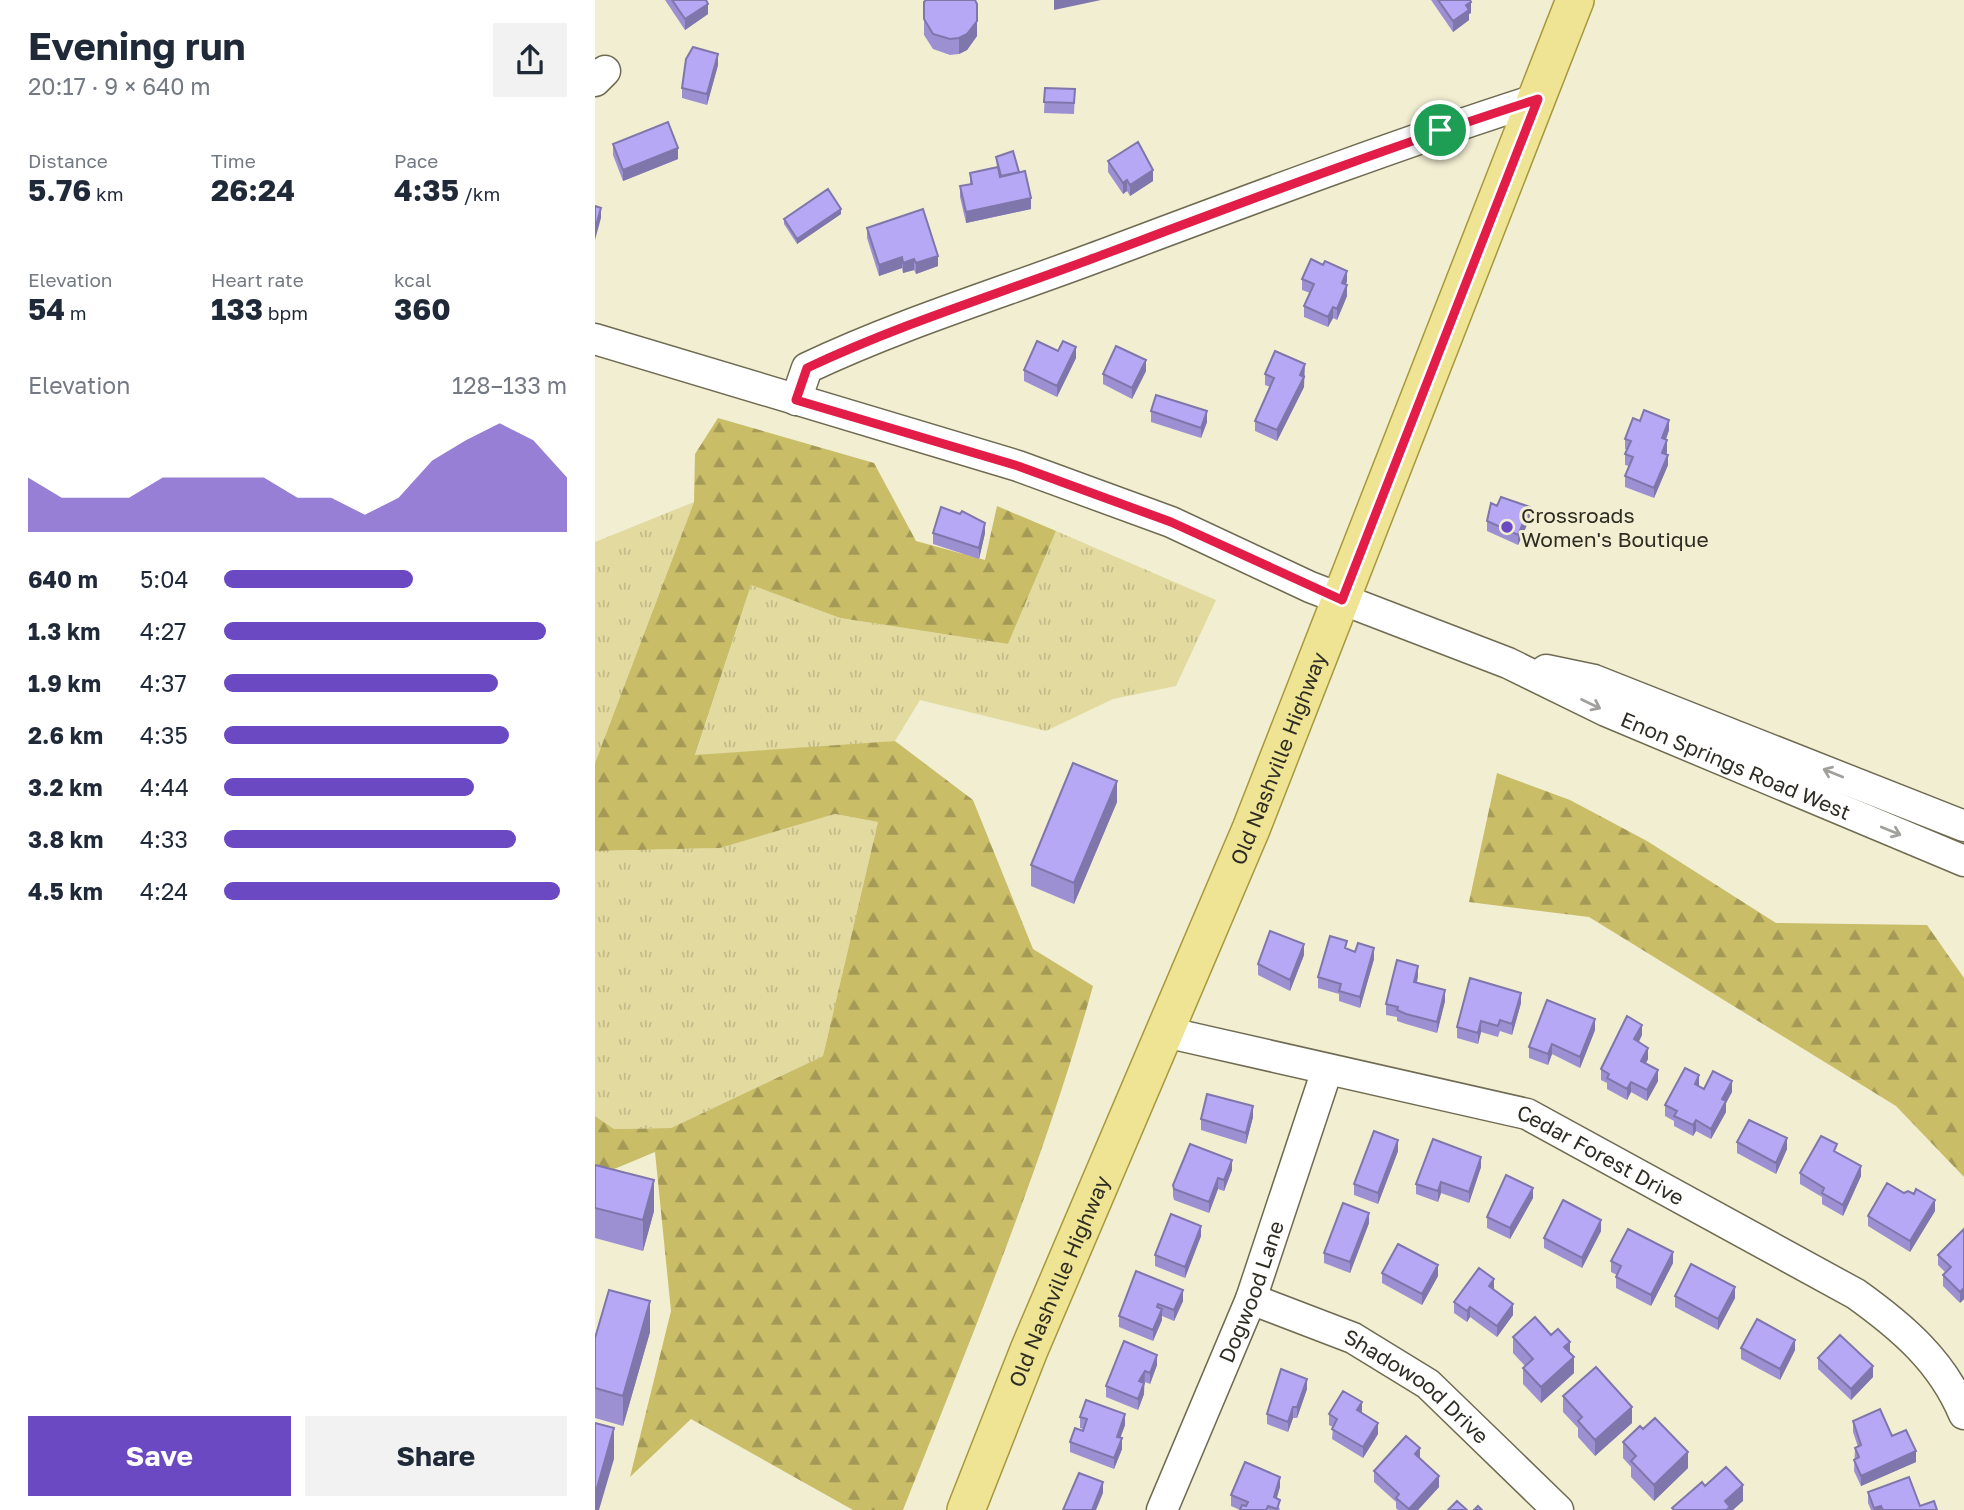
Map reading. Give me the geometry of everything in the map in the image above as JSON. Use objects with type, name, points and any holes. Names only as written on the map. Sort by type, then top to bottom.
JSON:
[{"type":"main road","name":"Old Nashville Highway","points":[[966,1510],[1029,1350],[1257,816],[1575,0]]},
{"type":"street","points":[[796,400],[807,368],[907,324],[1299,181],[1538,99]]},
{"type":"street","name":"Enon Springs Road West","points":[[595,339],[1018,466],[1159,517],[1342,600],[1508,663],[1606,711],[1964,861]]},
{"type":"street","name":"Enon Springs Road West","points":[[1508,663],[1594,680],[1964,826]]},
{"type":"street","name":"Cedar Forest Drive","points":[[1165,1032],[1527,1114],[1856,1294],[1896,1323],[1924,1350],[1947,1380],[1964,1414]]},
{"type":"street","name":"Dogwood Lane","points":[[1162,1510],[1251,1299],[1327,1069]]},
{"type":"street","name":"Shadowood Drive","points":[[1251,1299],[1353,1338],[1428,1384],[1558,1510]]},
{"type":"green space","points":[[718,418],[874,463],[916,541],[985,560],[997,506],[1056,531],[1008,644],[840,618],[751,585],[695,755],[895,741],[973,800],[1033,949],[1093,986],[1029,1185],[903,1510],[853,1510],[691,1419],[630,1477],[671,1311],[655,1152],[595,1177],[595,1116],[614,1129],[671,1128],[823,1056],[878,822],[835,814],[720,848],[595,851],[595,763],[694,502],[695,454]]},
{"type":"green space","points":[[694,502],[595,763],[595,542]]},
{"type":"green space","points":[[1056,531],[1216,600],[1176,686],[1113,699],[1046,731],[920,700],[895,741],[695,756],[751,585],[840,618],[1008,644]]},
{"type":"green space","points":[[1497,773],[1570,800],[1647,841],[1776,923],[1927,925],[1964,978],[1964,1177],[1896,1106],[1589,917],[1469,902]]},
{"type":"green space","points":[[835,814],[878,822],[823,1056],[671,1128],[614,1129],[595,1116],[595,851],[720,848]]},
{"type":"building","points":[[672,0],[706,0],[708,4],[685,19]]},
{"type":"building","points":[[926,0],[975,0],[977,21],[967,34],[959,38],[950,39],[933,34],[924,19]]},
{"type":"building","points":[[1438,0],[1471,2],[1466,5],[1469,10],[1453,21]]},
{"type":"building","points":[[693,47],[718,54],[707,94],[682,88],[686,59]]},
{"type":"building","points":[[1045,88],[1075,89],[1074,103],[1044,102]]},
{"type":"building","points":[[668,122],[678,148],[623,170],[613,144]]},
{"type":"building","points":[[1138,142],[1153,170],[1130,185],[1127,180],[1123,183],[1108,161]]},
{"type":"building","points":[[1013,151],[1019,172],[1001,176],[996,157]]},
{"type":"building","points":[[998,167],[1000,177],[1025,171],[1031,198],[966,212],[960,186],[972,184],[970,173]]},
{"type":"building","points":[[828,189],[841,209],[797,239],[784,219]]},
{"type":"building","points":[[595,206],[601,208],[595,229]]},
{"type":"building","points":[[923,209],[938,256],[916,263],[914,259],[903,263],[902,257],[879,265],[867,228]]},
{"type":"building","points":[[1311,259],[1323,265],[1325,261],[1347,271],[1342,283],[1347,285],[1337,309],[1333,307],[1328,317],[1304,306],[1314,284],[1302,279]]},
{"type":"building","points":[[1037,341],[1058,351],[1063,341],[1076,347],[1057,386],[1024,370]]},
{"type":"building","points":[[1116,346],[1146,360],[1132,388],[1103,374]]},
{"type":"building","points":[[1275,351],[1305,364],[1300,375],[1304,377],[1277,430],[1255,421],[1274,378],[1265,374]]},
{"type":"building","points":[[1156,395],[1207,411],[1201,428],[1151,411]]},
{"type":"building","points":[[1644,410],[1669,420],[1662,438],[1667,440],[1662,453],[1668,455],[1654,488],[1625,476],[1633,457],[1625,454],[1631,441],[1625,439],[1633,418],[1640,421]]},
{"type":"building","points":[[1501,497],[1530,507],[1518,535],[1487,521],[1491,503],[1497,506]]},
{"type":"building","points":[[941,507],[960,514],[962,511],[985,523],[979,548],[933,533]]},
{"type":"building","points":[[1073,763],[1117,781],[1074,883],[1031,865]]},
{"type":"building","points":[[1270,931],[1304,944],[1290,980],[1258,964]]},
{"type":"building","points":[[1330,936],[1347,941],[1345,948],[1355,952],[1358,943],[1374,948],[1360,997],[1339,991],[1341,984],[1318,977]]},
{"type":"building","points":[[1397,960],[1418,966],[1414,982],[1445,990],[1437,1022],[1406,1014],[1397,1010],[1398,1007],[1386,1004]]},
{"type":"building","points":[[1470,978],[1521,993],[1512,1024],[1500,1020],[1498,1026],[1481,1021],[1478,1033],[1457,1027]]},
{"type":"building","points":[[1547,1000],[1595,1019],[1580,1057],[1552,1044],[1548,1054],[1529,1047]]},
{"type":"building","points":[[1627,1016],[1642,1025],[1634,1039],[1648,1048],[1641,1061],[1658,1070],[1647,1090],[1631,1082],[1627,1089],[1607,1078],[1609,1074],[1601,1069]]},
{"type":"building","points":[[1685,1068],[1699,1075],[1695,1084],[1704,1089],[1713,1071],[1732,1081],[1722,1099],[1726,1101],[1711,1129],[1696,1120],[1693,1125],[1674,1116],[1677,1111],[1665,1105]]},
{"type":"building","points":[[1207,1094],[1253,1106],[1246,1133],[1201,1119]]},
{"type":"building","points":[[1749,1120],[1787,1138],[1776,1163],[1737,1142]]},
{"type":"building","points":[[1374,1131],[1398,1140],[1378,1193],[1354,1184]]},
{"type":"building","points":[[1821,1136],[1837,1144],[1834,1151],[1861,1166],[1843,1205],[1822,1193],[1824,1188],[1800,1173]]},
{"type":"building","points":[[1433,1139],[1481,1157],[1469,1192],[1441,1182],[1438,1191],[1416,1184]]},
{"type":"building","points":[[1190,1144],[1232,1160],[1224,1180],[1218,1178],[1209,1202],[1174,1189],[1173,1185]]},
{"type":"building","points":[[595,1165],[654,1180],[643,1220],[595,1208]]},
{"type":"building","points":[[1506,1175],[1533,1188],[1510,1228],[1487,1217]]},
{"type":"building","points":[[1887,1183],[1904,1193],[1908,1191],[1914,1194],[1916,1189],[1935,1200],[1910,1241],[1868,1216]]},
{"type":"building","points":[[1563,1200],[1601,1220],[1582,1258],[1544,1238]]},
{"type":"building","points":[[1343,1203],[1369,1213],[1350,1262],[1324,1253]]},
{"type":"building","points":[[1171,1214],[1201,1226],[1185,1267],[1155,1255]]},
{"type":"building","points":[[1628,1229],[1673,1252],[1651,1295],[1616,1277],[1621,1266],[1611,1261]]},
{"type":"building","points":[[1964,1229],[1964,1288],[1960,1292],[1943,1275],[1951,1267],[1938,1255]]},
{"type":"building","points":[[1398,1244],[1438,1265],[1422,1294],[1382,1273]]},
{"type":"building","points":[[1691,1264],[1735,1287],[1718,1319],[1675,1296]]},
{"type":"building","points":[[1479,1268],[1494,1279],[1489,1286],[1513,1304],[1497,1326],[1470,1307],[1467,1311],[1454,1302]]},
{"type":"building","points":[[1136,1271],[1183,1290],[1174,1310],[1158,1304],[1157,1307],[1162,1309],[1153,1330],[1119,1316]]},
{"type":"building","points":[[609,1290],[650,1301],[623,1396],[595,1388],[595,1338]]},
{"type":"building","points":[[1535,1317],[1551,1335],[1558,1329],[1570,1342],[1564,1347],[1574,1357],[1541,1387],[1523,1368],[1533,1359],[1513,1337]]},
{"type":"building","points":[[1757,1319],[1795,1340],[1780,1369],[1741,1348]]},
{"type":"building","points":[[1840,1335],[1873,1366],[1851,1389],[1818,1358]]},
{"type":"building","points":[[1124,1341],[1157,1355],[1150,1373],[1145,1371],[1139,1381],[1144,1383],[1138,1399],[1106,1386]]},
{"type":"building","points":[[1596,1367],[1632,1407],[1595,1440],[1578,1421],[1582,1417],[1563,1396]]},
{"type":"building","points":[[1281,1369],[1307,1379],[1297,1407],[1293,1407],[1288,1422],[1267,1414]]},
{"type":"building","points":[[1343,1391],[1362,1402],[1357,1410],[1378,1423],[1363,1447],[1332,1429],[1337,1419],[1329,1414]]},
{"type":"building","points":[[1086,1400],[1125,1414],[1117,1437],[1122,1438],[1114,1458],[1070,1442],[1075,1428],[1083,1431],[1087,1419],[1080,1417]]},
{"type":"building","points":[[1880,1409],[1892,1436],[1906,1430],[1916,1451],[1861,1476],[1854,1460],[1859,1457],[1855,1448],[1861,1445],[1853,1421]]},
{"type":"building","points":[[1655,1418],[1688,1452],[1654,1485],[1631,1461],[1636,1456],[1623,1442],[1640,1426],[1643,1429]]},
{"type":"building","points":[[595,1423],[614,1428],[595,1495]]},
{"type":"building","points":[[1406,1436],[1420,1448],[1415,1454],[1439,1476],[1409,1509],[1396,1498],[1399,1494],[1374,1471]]},
{"type":"building","points":[[1245,1462],[1280,1477],[1274,1497],[1280,1500],[1277,1509],[1268,1506],[1266,1510],[1240,1510],[1242,1505],[1246,1506],[1248,1502],[1231,1495]]},
{"type":"building","points":[[1726,1467],[1743,1485],[1725,1501],[1730,1507],[1726,1510],[1672,1508],[1702,1482],[1705,1486]]},
{"type":"building","points":[[1079,1473],[1103,1482],[1092,1510],[1063,1510]]},
{"type":"building","points":[[1909,1477],[1920,1506],[1934,1501],[1937,1510],[1883,1510],[1881,1506],[1874,1508],[1868,1492]]},
{"type":"building","points":[[1457,1501],[1467,1510],[1448,1510]]},
{"type":"place","name":"Crossroads Women's Boutique","points":[[1507,527]]},
{"type":"route","points":[[1538,99],[1342,600],[1171,522],[1018,466],[796,400],[801,378],[807,368],[907,324],[1440,130],[1538,99]]}]
